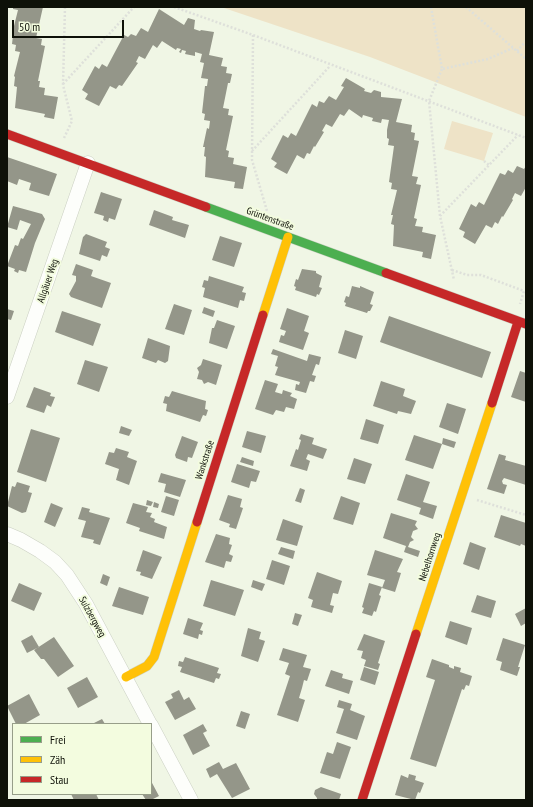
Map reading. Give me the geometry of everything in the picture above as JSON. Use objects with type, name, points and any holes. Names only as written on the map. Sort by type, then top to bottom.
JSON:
[{"type":"street","name":"Grüntenstraße","points":[[7,134],[522,323]]},
{"type":"street","name":"Allgäuer Weg","points":[[7,398],[88,163]]},
{"type":"street","name":"Wankstraße","points":[[126,677],[148,666],[154,656],[288,237]]},
{"type":"street","name":"Nebelhornweg","points":[[362,800],[522,323]]},
{"type":"street","name":"Sulzbergweg","points":[[7,534],[40,551],[55,562],[66,575],[86,604],[150,723]]},
{"type":"street","name":"Sulzbergweg","points":[[152,727],[190,800]]},
{"type":"path","points":[[63,141],[72,121],[63,85],[65,7]]},
{"type":"path","points":[[63,85],[134,7]]},
{"type":"path","points":[[174,7],[253,35],[526,138]]},
{"type":"path","points":[[431,7],[442,69],[429,101],[440,216],[455,284]]},
{"type":"path","points":[[466,7],[526,59]]},
{"type":"path","points":[[253,35],[252,160],[267,213],[266,216]]},
{"type":"path","points":[[516,51],[526,41]]},
{"type":"path","points":[[442,69],[488,59],[512,48]]},
{"type":"path","points":[[252,151],[330,66]]},
{"type":"path","points":[[440,216],[518,135]]},
{"type":"path","points":[[484,161],[489,165]]},
{"type":"path","points":[[452,270],[467,275],[481,276],[524,291],[519,307]]},
{"type":"path","points":[[470,497],[526,515]]},
{"type":"shaded area","points":[[221,7],[526,7],[526,117],[370,57]]},
{"type":"shaded area","points":[[452,121],[493,133],[484,161],[444,149]]},
{"type":"building","points":[[13,7],[43,7],[36,38],[42,39],[41,45],[45,46],[38,81],[40,81],[39,87],[45,88],[44,95],[58,97],[54,119],[44,117],[45,114],[15,108],[17,87],[14,86],[14,76],[20,52],[15,51],[16,45],[12,44],[18,10],[13,9]]},
{"type":"building","points":[[159,9],[184,25],[188,18],[195,20],[194,29],[214,32],[209,55],[223,58],[221,66],[227,67],[226,73],[232,74],[230,83],[228,83],[223,108],[229,109],[228,115],[233,116],[226,150],[229,151],[228,157],[234,158],[233,164],[247,167],[243,189],[234,188],[235,182],[205,177],[206,157],[204,156],[205,147],[203,147],[210,121],[204,120],[205,114],[202,113],[205,86],[207,86],[208,79],[201,78],[204,63],[200,62],[202,54],[195,52],[195,56],[185,54],[186,51],[182,50],[181,53],[179,52],[181,49],[177,48],[176,50],[162,41],[157,48],[153,45],[145,59],[139,56],[136,62],[138,63],[122,86],[119,85],[116,89],[110,86],[99,106],[85,99],[88,94],[82,90],[95,66],[99,69],[102,64],[107,67],[124,35],[128,37],[131,34],[136,36],[141,28],[148,32]]},
{"type":"building","points":[[346,78],[365,89],[364,91],[371,93],[374,90],[381,92],[381,97],[402,99],[396,122],[412,125],[411,132],[415,133],[414,140],[419,141],[412,176],[418,177],[416,184],[421,185],[414,218],[417,219],[415,226],[423,227],[422,232],[436,235],[431,259],[422,257],[423,252],[393,246],[394,225],[391,224],[393,215],[391,215],[397,190],[391,189],[392,183],[389,182],[394,146],[388,145],[389,139],[387,138],[387,130],[389,120],[382,119],[381,123],[372,121],[373,118],[363,115],[362,118],[349,109],[344,116],[340,114],[332,127],[326,124],[322,131],[324,132],[310,154],[307,153],[304,159],[297,155],[287,174],[274,167],[277,163],[271,159],[283,135],[288,138],[291,133],[296,136],[312,104],[317,107],[319,101],[324,103],[329,96],[336,100],[344,87],[341,86]]},
{"type":"building","points":[[7,157],[57,174],[49,196],[29,190],[31,183],[19,179],[17,185],[7,181]]},
{"type":"building","points":[[517,166],[524,169],[526,166],[526,187],[521,196],[515,193],[512,199],[513,200],[498,224],[495,222],[492,228],[486,225],[475,244],[463,237],[465,232],[459,229],[471,204],[476,207],[479,202],[484,205],[500,173],[505,175],[508,170],[513,173]]},
{"type":"building","points":[[101,192],[122,199],[115,220],[109,218],[108,222],[103,220],[104,216],[94,213]]},
{"type":"building","points":[[13,206],[42,214],[45,219],[35,243],[26,272],[19,270],[18,273],[14,271],[15,269],[7,266],[15,245],[18,246],[21,238],[23,239],[31,224],[20,220],[17,230],[7,227]]},
{"type":"building","points":[[154,210],[173,217],[172,220],[189,225],[185,238],[149,225]]},
{"type":"building","points":[[86,234],[107,242],[105,247],[110,249],[107,257],[102,255],[100,261],[79,254],[83,237]]},
{"type":"building","points":[[220,236],[242,243],[234,267],[212,260]]},
{"type":"building","points":[[76,264],[93,270],[91,276],[111,283],[102,308],[71,297],[69,294],[76,281],[76,276],[72,275]]},
{"type":"building","points":[[302,269],[316,271],[316,273],[322,276],[319,287],[322,288],[319,295],[317,294],[316,297],[295,290],[296,287],[294,286],[296,279],[298,280]]},
{"type":"building","points":[[209,276],[244,287],[242,292],[246,293],[244,301],[240,300],[238,308],[203,297],[205,288],[202,287],[204,280],[208,281]]},
{"type":"building","points":[[352,286],[360,288],[360,286],[374,292],[370,304],[373,305],[367,313],[345,306],[346,303],[344,302],[346,296],[349,297]]},
{"type":"building","points":[[174,304],[192,310],[184,335],[165,329]]},
{"type":"building","points":[[204,307],[215,311],[213,317],[202,313]]},
{"type":"building","points":[[287,308],[309,316],[304,331],[309,333],[303,350],[279,342],[281,335],[284,336],[286,331],[280,329]]},
{"type":"building","points":[[7,309],[14,311],[11,320],[7,319]]},
{"type":"building","points":[[62,311],[101,324],[93,346],[55,332]]},
{"type":"building","points":[[389,316],[491,352],[482,378],[380,342]]},
{"type":"building","points":[[217,320],[235,326],[227,349],[209,343],[212,328],[214,328]]},
{"type":"building","points":[[345,330],[363,336],[356,359],[338,353]]},
{"type":"building","points":[[148,338],[170,346],[168,361],[165,363],[158,360],[156,363],[142,358]]},
{"type":"building","points":[[273,349],[307,361],[309,354],[321,357],[319,365],[316,364],[312,375],[316,376],[314,382],[310,381],[306,393],[295,390],[296,384],[299,385],[300,382],[275,375],[278,367],[275,366],[278,356],[271,354]]},
{"type":"building","points":[[203,359],[222,365],[216,385],[208,382],[204,384],[202,380],[197,379],[199,372],[197,368],[201,365]]},
{"type":"building","points":[[85,360],[108,367],[99,392],[77,384]]},
{"type":"building","points":[[520,371],[526,373],[526,402],[511,397]]},
{"type":"building","points":[[265,380],[278,384],[275,392],[282,394],[283,390],[292,393],[290,396],[297,399],[294,409],[286,407],[284,412],[276,410],[273,415],[255,409]]},
{"type":"building","points":[[381,381],[405,389],[403,396],[416,401],[411,414],[398,411],[397,414],[373,406]]},
{"type":"building","points":[[34,387],[51,393],[50,396],[55,397],[51,407],[47,405],[44,413],[26,407]]},
{"type":"building","points":[[172,391],[206,401],[205,409],[208,410],[206,416],[203,415],[200,422],[166,411],[167,404],[163,403],[165,396],[169,397]]},
{"type":"building","points":[[447,403],[466,409],[458,434],[439,427]]},
{"type":"building","points":[[366,419],[384,425],[378,444],[360,439]]},
{"type":"building","points":[[121,426],[132,430],[129,436],[119,433]]},
{"type":"building","points":[[31,429],[60,438],[46,482],[17,472]]},
{"type":"building","points":[[247,431],[266,436],[261,453],[242,447]]},
{"type":"building","points":[[301,434],[314,438],[312,444],[327,449],[323,459],[308,454],[306,459],[310,461],[307,471],[290,466],[296,449],[298,450]]},
{"type":"building","points":[[414,435],[442,444],[433,469],[405,460]]},
{"type":"building","points":[[182,436],[198,442],[192,458],[188,457],[187,462],[176,458],[175,455]]},
{"type":"building","points":[[443,438],[456,442],[454,448],[442,444]]},
{"type":"building","points":[[116,448],[129,452],[127,457],[137,461],[129,485],[116,480],[119,469],[105,464],[109,452],[114,453]]},
{"type":"building","points":[[499,454],[506,456],[505,460],[526,466],[526,485],[504,478],[502,481],[503,484],[507,485],[504,494],[487,489]]},
{"type":"building","points":[[242,457],[254,461],[253,466],[240,462]]},
{"type":"building","points":[[354,458],[372,464],[365,484],[347,479]]},
{"type":"building","points":[[237,464],[260,471],[256,482],[251,481],[249,488],[231,482]]},
{"type":"building","points":[[161,473],[186,480],[180,497],[164,492],[166,484],[158,482]]},
{"type":"building","points":[[406,474],[430,482],[423,502],[437,506],[433,519],[419,514],[421,508],[397,500]]},
{"type":"building","points":[[17,482],[30,486],[28,492],[32,493],[26,512],[22,513],[7,506],[12,486],[15,487]]},
{"type":"building","points":[[300,488],[305,490],[301,503],[295,501]]},
{"type":"building","points":[[228,495],[242,499],[240,507],[243,508],[236,529],[229,527],[230,524],[219,520]]},
{"type":"building","points":[[166,496],[179,500],[174,516],[161,512]]},
{"type":"building","points":[[341,496],[360,503],[353,525],[333,519]]},
{"type":"building","points":[[147,500],[153,502],[151,506],[146,505]]},
{"type":"building","points":[[154,502],[159,504],[158,508],[153,507]]},
{"type":"building","points":[[51,503],[63,508],[55,527],[44,522]]},
{"type":"building","points":[[133,503],[148,507],[146,512],[152,513],[150,517],[155,519],[154,522],[167,527],[164,539],[139,531],[140,528],[126,523]]},
{"type":"building","points":[[82,507],[90,509],[89,512],[110,518],[100,545],[93,543],[94,540],[81,537],[86,521],[78,519]]},
{"type":"building","points":[[391,513],[417,521],[415,525],[418,529],[413,531],[411,537],[414,540],[410,542],[408,547],[420,551],[418,557],[404,552],[406,546],[383,538]]},
{"type":"building","points":[[501,515],[526,523],[526,546],[521,544],[520,546],[494,537]]},
{"type":"building","points":[[283,519],[303,526],[297,546],[276,540]]},
{"type":"building","points":[[216,534],[230,538],[229,544],[232,545],[229,554],[233,556],[231,562],[226,561],[224,568],[205,562]]},
{"type":"building","points":[[470,542],[486,548],[479,570],[463,564]]},
{"type":"building","points":[[281,547],[295,551],[293,559],[278,554]]},
{"type":"building","points":[[143,550],[162,557],[152,579],[140,575],[141,572],[136,571]]},
{"type":"building","points":[[375,550],[403,559],[397,572],[401,573],[395,592],[382,588],[385,580],[367,575]]},
{"type":"building","points":[[272,560],[290,566],[284,585],[266,579]]},
{"type":"building","points":[[317,572],[342,581],[338,594],[333,593],[330,605],[334,606],[332,613],[311,607],[313,600],[308,598]]},
{"type":"building","points":[[103,574],[110,577],[107,586],[100,583]]},
{"type":"building","points":[[211,580],[244,590],[235,616],[203,606]]},
{"type":"building","points":[[253,580],[265,584],[262,591],[251,587]]},
{"type":"building","points":[[19,583],[42,593],[34,611],[11,601]]},
{"type":"building","points":[[369,583],[382,587],[376,612],[374,611],[372,616],[362,613],[364,608],[362,607]]},
{"type":"building","points":[[119,587],[149,597],[143,615],[112,606]]},
{"type":"building","points":[[477,595],[496,601],[491,618],[471,612]]},
{"type":"building","points":[[526,608],[526,623],[521,626],[515,614]]},
{"type":"building","points":[[295,613],[302,615],[298,626],[292,624]]},
{"type":"building","points":[[188,618],[203,623],[200,630],[203,631],[202,635],[199,634],[198,639],[183,634]]},
{"type":"building","points":[[450,621],[472,628],[467,645],[445,637]]},
{"type":"building","points":[[248,628],[261,632],[259,639],[265,641],[258,662],[241,656]]},
{"type":"building","points":[[364,634],[385,641],[378,663],[380,664],[378,670],[364,666],[366,660],[361,658],[363,651],[357,650]]},
{"type":"building","points":[[32,635],[39,647],[27,653],[21,641]]},
{"type":"building","points":[[54,637],[74,666],[58,677],[44,659],[41,659],[34,650]]},
{"type":"building","points":[[503,638],[525,645],[518,667],[520,667],[517,676],[500,670],[502,662],[496,660]]},
{"type":"building","points":[[283,648],[307,655],[303,667],[311,669],[307,681],[304,680],[299,698],[305,700],[298,722],[277,715],[290,676],[285,674],[289,663],[279,660]]},
{"type":"building","points":[[185,657],[219,668],[217,673],[221,674],[219,679],[216,678],[214,683],[180,672],[182,667],[178,666],[179,661],[183,662]]},
{"type":"building","points":[[432,659],[449,665],[449,667],[454,669],[454,666],[461,668],[460,672],[472,676],[469,686],[466,685],[464,690],[462,689],[436,767],[410,759],[435,680],[426,677]]},
{"type":"building","points":[[364,667],[379,672],[375,685],[360,680]]},
{"type":"building","points":[[331,670],[343,674],[342,678],[353,681],[349,694],[325,686]]},
{"type":"building","points":[[87,677],[98,697],[78,708],[67,688]]},
{"type":"building","points":[[179,690],[184,700],[189,697],[196,709],[175,720],[165,702],[173,698],[171,694]]},
{"type":"building","points":[[29,694],[40,715],[26,723],[16,723],[7,706]]},
{"type":"building","points":[[339,700],[352,704],[350,710],[365,716],[357,740],[336,733],[344,709],[337,707]]},
{"type":"building","points":[[241,711],[250,714],[245,729],[236,726]]},
{"type":"building","points":[[102,719],[104,723],[94,723]]},
{"type":"building","points":[[203,724],[207,731],[203,733],[210,746],[193,755],[183,735]]},
{"type":"building","points":[[337,742],[351,747],[340,779],[320,773],[327,752],[333,754]]},
{"type":"building","points":[[219,762],[223,769],[236,763],[250,789],[232,798],[217,774],[210,778],[206,769]]},
{"type":"building","points":[[409,774],[416,776],[415,780],[424,783],[415,800],[395,795],[401,775],[408,778]]},
{"type":"building","points":[[152,783],[159,796],[151,800],[146,800],[143,795],[152,795]]},
{"type":"building","points":[[321,787],[341,794],[339,800],[317,800],[314,794],[315,790]]},
{"type":"building","points":[[72,795],[96,795],[99,800],[74,800]]},
{"type":"traffic: fast","points":[[206,207],[386,273]]},
{"type":"traffic: slow","points":[[263,315],[288,237]]},
{"type":"traffic: slow","points":[[416,634],[492,403]]},
{"type":"traffic: slow","points":[[126,677],[147,666],[154,657],[197,522]]},
{"type":"traffic: jam","points":[[7,134],[206,207]]},
{"type":"traffic: jam","points":[[386,273],[526,324]]},
{"type":"traffic: jam","points":[[197,522],[263,315]]},
{"type":"traffic: jam","points":[[492,403],[518,322]]},
{"type":"traffic: jam","points":[[362,800],[416,634]]}]
